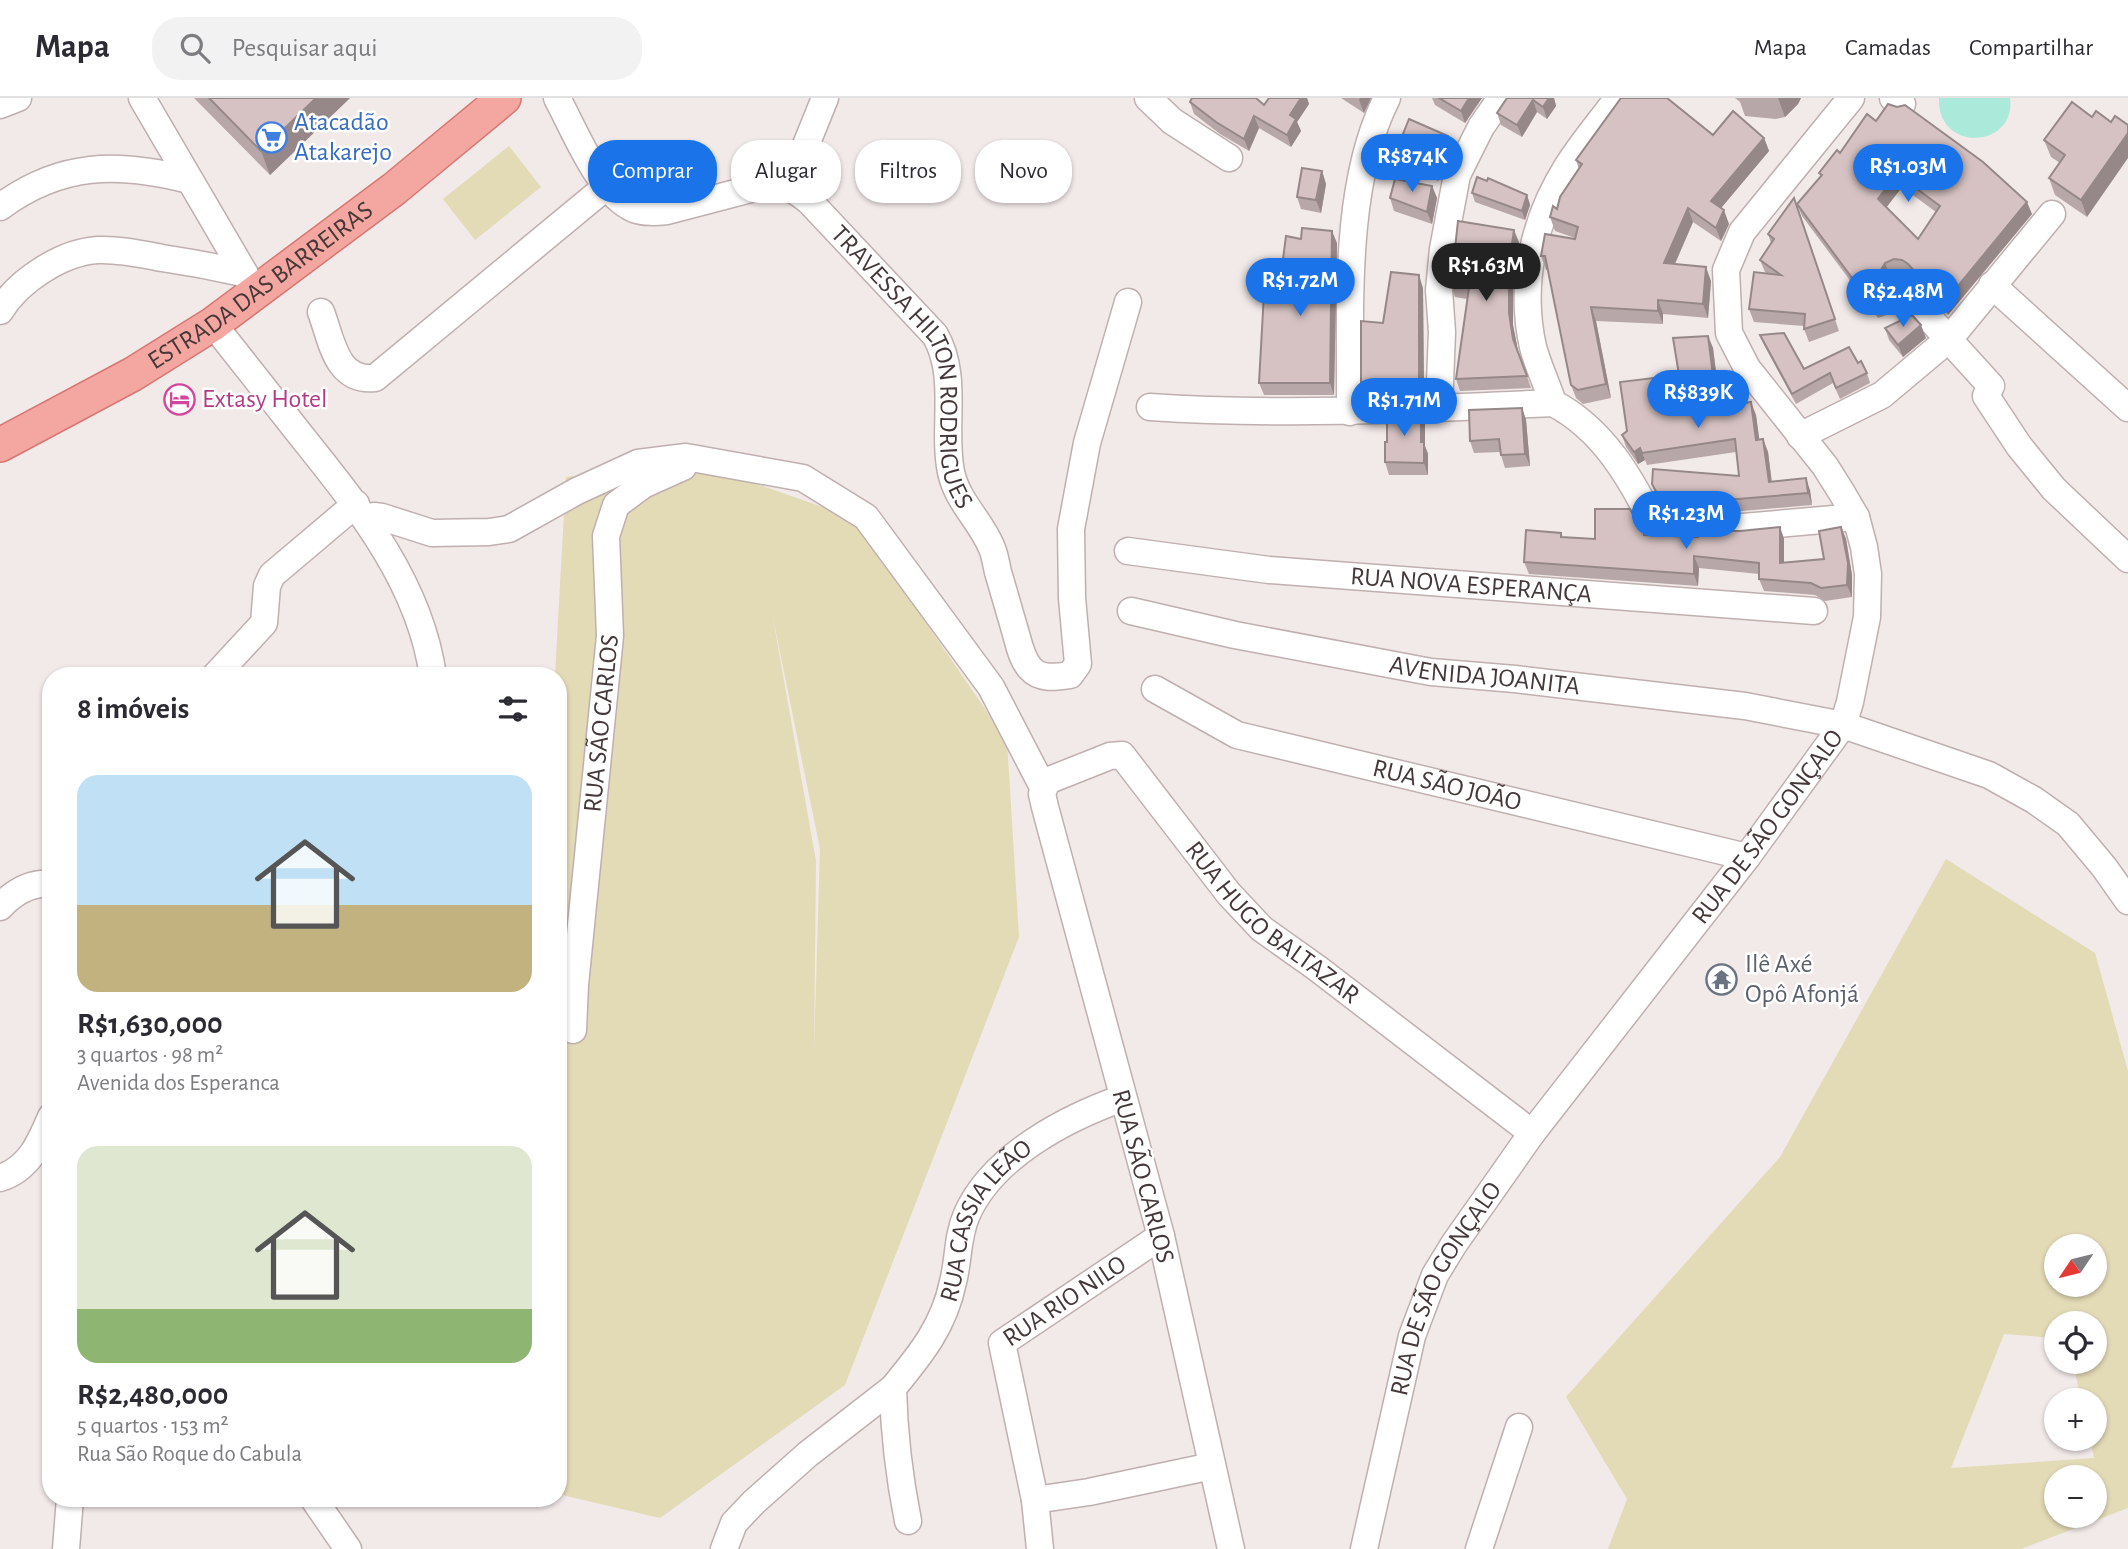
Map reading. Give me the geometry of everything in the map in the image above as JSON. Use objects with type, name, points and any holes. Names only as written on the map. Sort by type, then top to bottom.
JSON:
[{"type":"main road","name":"ESTRADA DAS BARREIRAS","points":[[0,445],[133,374],[213,324],[250,282],[394,189],[504,98]]},
{"type":"street","points":[[0,105],[18,98]]},
{"type":"street","points":[[142,98],[250,282]]},
{"type":"street","points":[[557,98],[588,153]]},
{"type":"street","points":[[808,140],[825,98]]},
{"type":"street","points":[[1148,98],[1172,121],[1229,158]]},
{"type":"street","points":[[1350,412],[1352,262],[1358,203],[1365,155],[1387,98]]},
{"type":"street","points":[[1439,408],[1442,332],[1439,290],[1443,249],[1457,175],[1480,127],[1501,98]]},
{"type":"street","points":[[1553,402],[1534,349],[1527,311],[1529,267],[1538,226],[1567,168],[1618,98]]},
{"type":"street","name":"RUA DE SÃO GONÇALO","points":[[1364,1549],[1412,1336],[1435,1275],[1532,1133],[1747,857],[1843,725],[1867,617],[1868,574],[1864,547],[1856,517],[1825,466],[1747,368],[1729,333],[1727,265],[1742,232],[1852,98]]},
{"type":"street","points":[[0,207],[22,191],[64,175],[97,168],[149,170],[189,180]]},
{"type":"street","points":[[321,312],[341,366],[351,375],[363,379],[375,378],[588,202]]},
{"type":"street","points":[[626,203],[634,209],[651,212],[697,203]]},
{"type":"street","name":"TRAVESSA HILTON RODRIGUES","points":[[811,203],[935,335],[942,347],[947,366],[951,472],[961,500],[993,549],[1019,642],[1031,670],[1040,675],[1070,675],[1078,664],[1072,598],[1071,529],[1087,443],[1128,302]]},
{"type":"street","points":[[1800,436],[1882,395],[1950,338],[2052,214]]},
{"type":"street","points":[[0,311],[9,296],[36,274],[58,261],[96,250],[127,251],[250,282]]},
{"type":"street","points":[[1992,285],[2128,408]]},
{"type":"street","points":[[1901,287],[1992,386],[1986,396],[2028,457],[2054,489],[2128,559]]},
{"type":"street","points":[[213,324],[361,512],[409,593],[431,667]]},
{"type":"street","points":[[1150,407],[1213,411],[1350,412],[1553,402],[1574,414],[1597,435],[1638,493],[1656,527],[1743,527],[1856,517]]},
{"type":"street","name":"RUA SÃO CARLOS","points":[[573,1030],[610,636],[606,536],[616,505],[643,485],[683,467],[687,457]]},
{"type":"street","name":"RUA SÃO CARLOS","points":[[361,512],[432,533],[509,529],[577,491],[638,463],[687,457],[803,478],[866,517],[991,687],[1044,797],[1161,1236],[1231,1549]]},
{"type":"street","points":[[223,667],[264,623],[267,586],[272,575],[361,512]]},
{"type":"street","name":"RUA NOVA ESPERANÇA","points":[[1128,551],[1269,570],[1814,611]]},
{"type":"street","name":"AVENIDA JOANITA","points":[[1131,611],[1235,635],[1431,672],[1745,706],[1843,725],[1989,775],[2034,800],[2068,824],[2128,901]]},
{"type":"street","name":"RUA SÃO JOÃO","points":[[1155,689],[1237,735],[1747,857]]},
{"type":"street","name":"RUA HUGO BALTAZAR","points":[[1044,797],[1053,778],[1110,756],[1122,755],[1229,894],[1262,929],[1532,1133]]},
{"type":"street","points":[[0,907],[8,898],[28,886],[42,885]]},
{"type":"street","name":"RUA CASSIA LEÃO","points":[[724,1549],[734,1523],[754,1502],[808,1454],[893,1388],[934,1333],[947,1309],[954,1278],[958,1239],[967,1213],[982,1190],[1004,1167],[1060,1125],[1093,1108],[1123,1098]]},
{"type":"street","points":[[0,1178],[24,1164],[38,1149],[42,1139]]},
{"type":"street","name":"RUA RIO NILO","points":[[1040,1549],[1035,1500],[1002,1343],[1161,1236]]},
{"type":"street","points":[[893,1388],[897,1464],[908,1521]]},
{"type":"street","points":[[1479,1549],[1519,1427]]},
{"type":"street","points":[[1035,1500],[1154,1480],[1212,1466]]},
{"type":"street","points":[[65,1549],[69,1507]]},
{"type":"street","points":[[319,1507],[348,1549]]},
{"type":"shaded area","points":[[1939,98],[2010,98],[2009,115],[2002,127],[1990,135],[1976,138],[1962,136],[1950,129],[1942,116]]},
{"type":"shaded area","points":[[509,146],[541,187],[475,240],[443,199]]},
{"type":"shaded area","points":[[691,461],[854,518],[1007,741],[1019,937],[845,1385],[660,1518],[567,1496],[567,667],[555,667],[566,477]],"holes":[[[772,613],[820,849],[814,1052],[816,861]]]},
{"type":"shaded area","points":[[1946,859],[2095,953],[2128,1071],[2128,1508],[2107,1516],[2107,1465],[2044,1465],[2044,1528],[2076,1528],[2021,1549],[1608,1549],[1627,1499],[1566,1397],[1780,1157]],"holes":[[[2044,1311],[2107,1311],[2107,1374],[2076,1374],[2078,1388],[2107,1388],[2107,1451],[2093,1451],[2094,1458],[1951,1468],[2004,1334],[2044,1337]]]},
{"type":"building","points":[[209,98],[316,98],[261,151]]},
{"type":"building","points":[[1192,98],[1256,98],[1264,105],[1269,98],[1301,98],[1290,115],[1296,119],[1287,135],[1254,116],[1244,139],[1190,102]]},
{"type":"building","points":[[1439,98],[1469,98],[1461,111]]},
{"type":"building","points":[[1507,98],[1549,98],[1543,107],[1533,100],[1517,125],[1497,113]]},
{"type":"building","points":[[1621,98],[1667,98],[1713,135],[1733,111],[1764,138],[1711,201],[1724,210],[1716,228],[1688,208],[1664,263],[1706,267],[1703,304],[1658,300],[1658,311],[1591,307],[1606,384],[1578,390],[1571,385],[1545,256],[1541,256],[1545,234],[1575,239],[1578,227],[1550,217],[1553,206],[1557,209],[1560,197],[1582,164],[1576,160]]},
{"type":"building","points":[[2072,102],[2092,117],[2096,111],[2111,122],[2115,116],[2128,125],[2128,133],[2081,200],[2049,178],[2065,155],[2044,140]]},
{"type":"building","points":[[1888,104],[1897,107],[1905,105],[1983,162],[2027,202],[1944,303],[1908,264],[1894,259],[1885,263],[1881,277],[1896,298],[1873,306],[1797,204],[1822,175],[1819,173],[1837,150],[1840,153],[1867,114],[1876,121]],"holes":[[[1897,174],[1940,206],[1918,239],[1878,199]]]},
{"type":"building","points":[[1409,119],[1448,136],[1434,169],[1395,154]]},
{"type":"building","points":[[1302,168],[1322,171],[1316,200],[1297,197]]},
{"type":"building","points":[[1477,177],[1487,181],[1488,178],[1527,195],[1522,211],[1472,193]]},
{"type":"building","points":[[1395,179],[1432,186],[1427,212],[1390,198]]},
{"type":"building","points":[[1794,198],[1835,319],[1804,329],[1805,314],[1749,309],[1754,272],[1781,275],[1760,260],[1774,239],[1768,234]]},
{"type":"building","points":[[1458,221],[1514,230],[1509,264],[1509,313],[1513,339],[1527,376],[1456,379],[1469,288],[1451,285]]},
{"type":"building","points":[[1302,228],[1332,231],[1330,383],[1259,383],[1264,293],[1306,295],[1310,264],[1283,259],[1286,236],[1301,239]]},
{"type":"building","points":[[1391,272],[1419,275],[1419,380],[1361,382],[1361,321],[1383,323]]},
{"type":"building","points":[[1912,315],[1921,325],[1898,345],[1885,328]]},
{"type":"building","points":[[1784,333],[1804,369],[1849,347],[1867,373],[1836,388],[1830,373],[1792,394],[1760,335]]},
{"type":"building","points":[[1708,336],[1717,407],[1751,402],[1756,440],[1763,439],[1769,482],[1806,478],[1808,493],[1738,499],[1660,499],[1652,484],[1653,469],[1739,476],[1735,439],[1642,453],[1640,448],[1634,452],[1622,435],[1627,431],[1620,382],[1679,375],[1673,338]]},
{"type":"building","points":[[1522,408],[1525,454],[1501,455],[1499,439],[1470,441],[1469,410]]},
{"type":"building","points":[[1421,412],[1424,463],[1385,462],[1387,413]]},
{"type":"building","points":[[1595,509],[1630,509],[1644,529],[1644,535],[1698,537],[1699,531],[1780,527],[1780,563],[1824,559],[1819,531],[1841,527],[1848,563],[1847,585],[1821,588],[1811,583],[1759,579],[1759,563],[1694,556],[1694,574],[1524,562],[1526,530],[1561,533],[1561,537],[1595,539]]},
{"type":"place","name":"Atacadão Atakarejo","points":[[271,137]]},
{"type":"place","name":"Extasy Hotel","points":[[179,399]]},
{"type":"place","name":"Ilê Axé Opô Afonjá","points":[[1722,979]]}]
